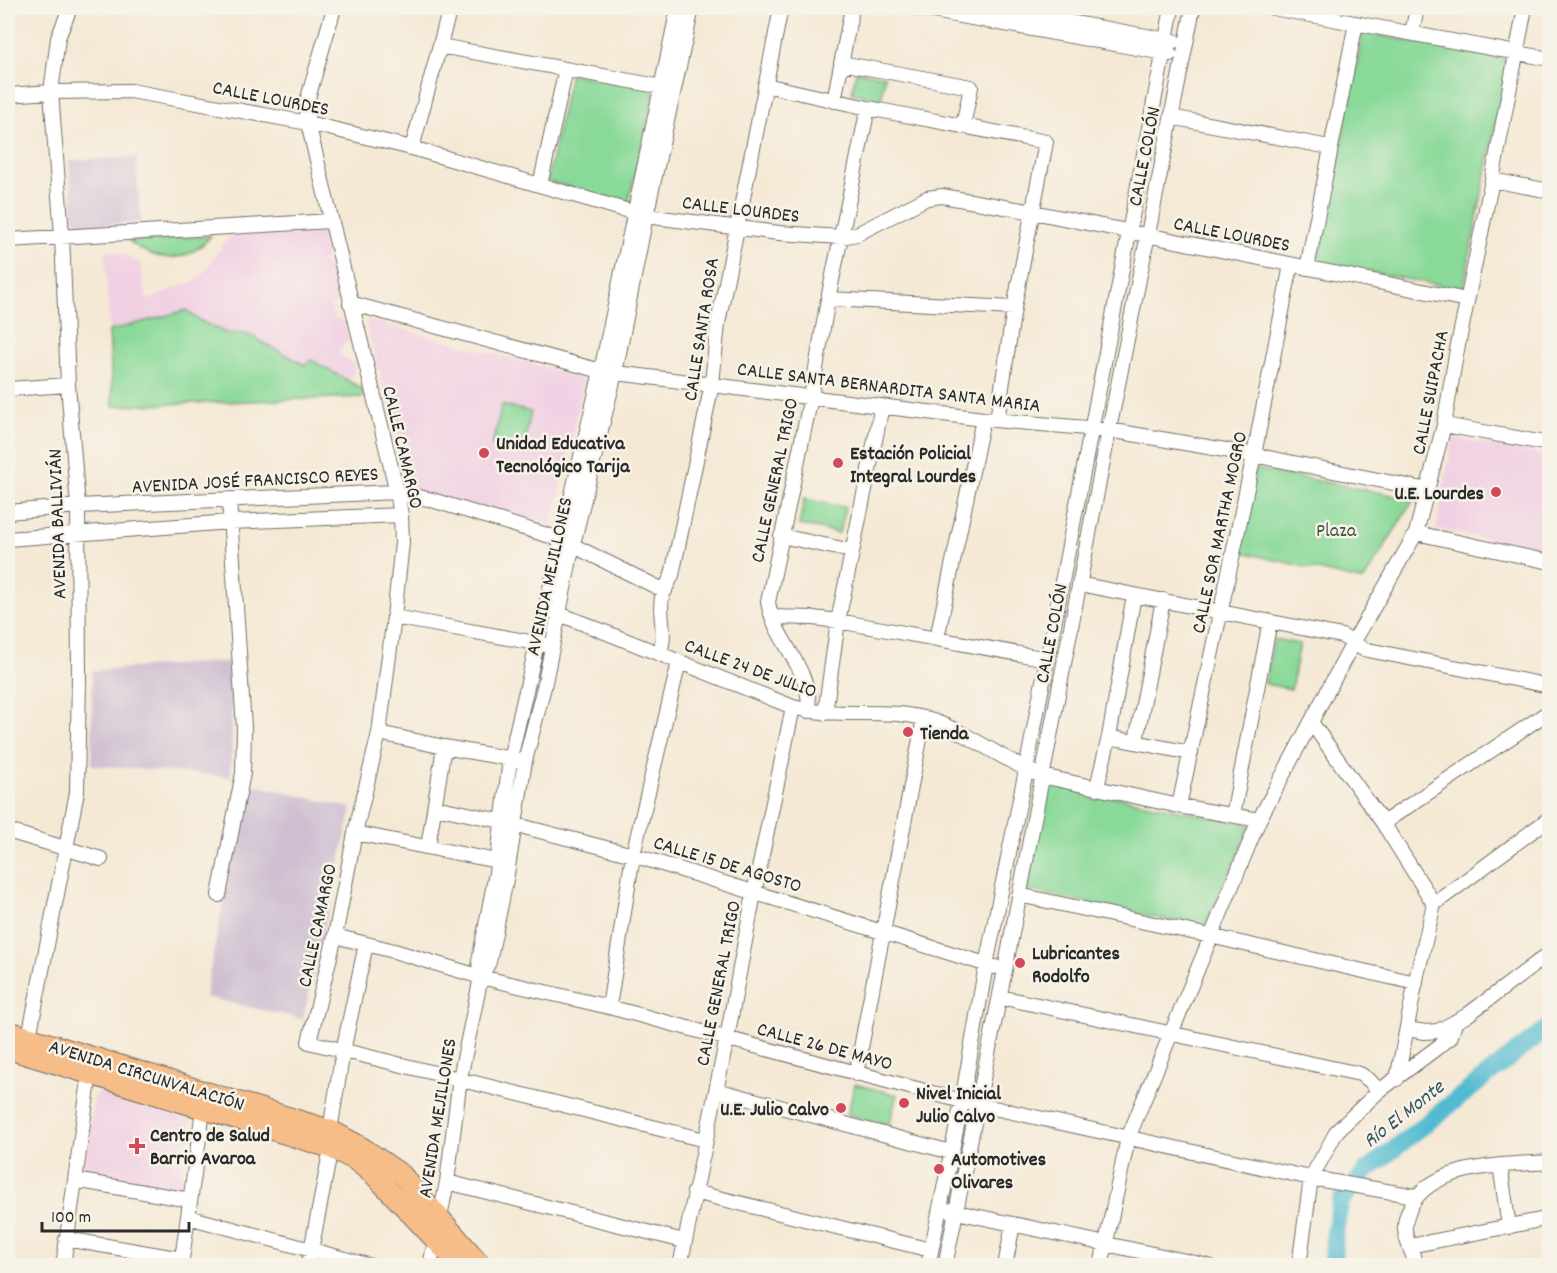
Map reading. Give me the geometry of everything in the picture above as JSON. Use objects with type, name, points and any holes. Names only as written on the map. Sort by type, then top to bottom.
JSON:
[{"type":"highway","name":"AVENIDA CIRCUNVALACIÓN","points":[[8,1031],[29,1037],[91,1066],[202,1110],[330,1139],[375,1176],[460,1266]]},
{"type":"highway","name":"AVENIDA CIRCUNVALACIÓN","points":[[8,1049],[91,1066],[363,1148],[402,1175],[482,1266]]},
{"type":"street","name":"AVENIDA BALLIVIÁN","points":[[29,1037],[77,792],[78,506],[68,385],[62,236],[51,92],[58,38],[70,8]]},
{"type":"street","name":"CALLE CAMARGO","points":[[330,8],[306,105],[308,123],[397,492],[402,543],[379,732],[355,833],[335,936],[309,1042],[343,1051]]},
{"type":"street","points":[[412,148],[450,8]]},
{"type":"street","name":"AVENIDA MEJILLONES","points":[[430,1266],[447,1182],[460,1078],[481,977],[489,962],[506,880],[510,759],[544,610],[567,542],[615,373],[661,85],[678,8]]},
{"type":"street","name":"AVENIDA MEJILLONES","points":[[481,977],[479,961],[497,861],[525,761],[552,646],[559,613],[567,542],[601,371],[675,90],[692,8]]},
{"type":"street","name":"CALLE SANTA ROSA","points":[[659,654],[663,645],[661,607],[672,575],[712,384],[718,323],[781,8]]},
{"type":"street","points":[[834,101],[852,8]]},
{"type":"street","points":[[916,8],[985,21],[1165,46],[1185,42]]},
{"type":"street","points":[[992,8],[1165,46],[1182,57]]},
{"type":"street","name":"CALLE COLÓN","points":[[928,1266],[962,1101],[1172,8]]},
{"type":"street","name":"CALLE COLÓN","points":[[945,1266],[1000,997],[1193,8]]},
{"type":"street","points":[[1273,8],[1302,10],[1356,23],[1550,59]]},
{"type":"street","points":[[1412,33],[1417,8]]},
{"type":"street","name":"CALLE SUIPACHA","points":[[1210,936],[1259,819],[1353,643],[1416,533],[1444,425],[1515,52],[1526,8]]},
{"type":"street","points":[[1306,268],[1356,23]]},
{"type":"street","points":[[440,46],[661,85],[675,90]]},
{"type":"street","points":[[841,63],[971,87],[963,126]]},
{"type":"street","points":[[540,185],[566,69]]},
{"type":"street","points":[[765,85],[868,108],[1046,142],[990,419],[937,638]]},
{"type":"street","name":"CALLE LOURDES","points":[[8,95],[131,91],[308,123],[412,148],[641,214],[736,228],[841,237],[857,234],[927,198],[942,196],[1033,212],[1467,300]]},
{"type":"street","name":"CALLE GENERAL TRIGO","points":[[808,711],[810,699],[804,681],[772,617],[768,602],[868,108]]},
{"type":"street","points":[[1171,117],[1329,147]]},
{"type":"street","points":[[1492,180],[1550,191]]},
{"type":"street","points":[[8,240],[331,221]]},
{"type":"street","name":"CALLE SOR MARTHA MOGRO","points":[[1179,806],[1254,455],[1291,265]]},
{"type":"street","points":[[828,299],[1014,308]]},
{"type":"street","name":"CALLE SANTA BERNARDITA SANTA MARIA","points":[[350,303],[601,371],[990,419],[1109,430],[1254,455],[1428,490]]},
{"type":"street","points":[[8,389],[68,385]]},
{"type":"street","points":[[825,713],[838,621],[882,406]]},
{"type":"street","points":[[1444,425],[1550,444]]},
{"type":"street","name":"AVENIDA JOSÉ FRANCISCO REYES","points":[[8,512],[78,506],[397,492],[432,500],[567,542],[665,591]]},
{"type":"street","points":[[219,895],[243,773],[244,728],[229,500]]},
{"type":"street","points":[[8,539],[230,522],[401,515]]},
{"type":"street","points":[[1416,533],[1550,562]]},
{"type":"street","points":[[781,536],[852,551]]},
{"type":"street","points":[[1079,584],[1342,636],[1363,649],[1550,686]]},
{"type":"street","points":[[1097,787],[1109,737],[1134,595]]},
{"type":"street","points":[[1136,741],[1163,600]]},
{"type":"street","name":"CALLE 24 DE JULIO","points":[[544,610],[559,613],[793,707],[825,713],[901,715],[924,718],[941,724],[1026,770],[1042,776],[1179,806],[1259,819]]},
{"type":"street","points":[[394,617],[552,646]]},
{"type":"street","points":[[772,617],[838,621],[1047,659]]},
{"type":"street","points":[[1233,815],[1270,621]]},
{"type":"street","points":[[609,1007],[633,855],[680,662]]},
{"type":"street","name":"CALLE GENERAL TRIGO","points":[[680,1266],[793,707]]},
{"type":"street","points":[[1383,823],[1550,711]]},
{"type":"street","points":[[856,1074],[924,718]]},
{"type":"street","points":[[1311,722],[1383,823],[1434,904]]},
{"type":"street","points":[[379,732],[444,747],[525,761]]},
{"type":"street","points":[[1109,737],[1191,753]]},
{"type":"street","points":[[428,847],[444,747]]},
{"type":"street","name":"CALLE 15 DE AGOSTO","points":[[435,807],[633,855],[1005,970]]},
{"type":"street","points":[[1397,1079],[1434,904],[1550,818]]},
{"type":"street","points":[[8,831],[101,859]]},
{"type":"street","points":[[355,833],[497,861]]},
{"type":"street","points":[[1019,895],[1416,983]]},
{"type":"street","name":"CALLE 26 DE MAYO","points":[[335,936],[481,977],[609,1007],[977,1105],[1311,1178],[1415,1196]]},
{"type":"street","points":[[1101,1266],[1128,1138],[1210,936]]},
{"type":"street","points":[[308,1266],[343,1051],[366,944]]},
{"type":"street","points":[[1407,1029],[1425,1032],[1438,1031],[1456,1021],[1550,953]]},
{"type":"street","points":[[1000,997],[1360,1074],[1379,1091]]},
{"type":"street","points":[[1299,1266],[1311,1178],[1337,1131],[1379,1091],[1450,1038],[1456,1021]]},
{"type":"street","points":[[343,1051],[705,1140]]},
{"type":"street","points":[[63,1266],[91,1066]]},
{"type":"street","points":[[716,1090],[951,1152]]},
{"type":"street","points":[[66,1239],[181,1262],[202,1110]]},
{"type":"street","points":[[1416,1266],[1405,1230],[1405,1218],[1415,1196],[1428,1184],[1464,1171],[1500,1165],[1550,1162]]},
{"type":"street","points":[[1500,1165],[1509,1227]]},
{"type":"street","points":[[75,1180],[190,1200]]},
{"type":"street","points":[[447,1182],[684,1241]]},
{"type":"street","points":[[694,1192],[931,1250]]},
{"type":"street","points":[[939,1208],[1209,1266]]},
{"type":"street","points":[[188,1217],[371,1266]]},
{"type":"street","points":[[1410,1246],[1550,1218]]},
{"type":"street","points":[[1005,1266],[1013,1224]]},
{"type":"shaded area","points":[[136,157],[141,222],[79,226],[73,218],[69,161]]},
{"type":"shaded area","points":[[316,230],[323,235],[328,256],[323,258],[324,265],[331,269],[340,301],[331,306],[331,311],[335,318],[346,323],[349,338],[348,343],[344,343],[337,354],[355,363],[349,381],[361,388],[365,397],[113,406],[105,251],[117,251],[140,263],[147,300],[199,279],[229,236]]},
{"type":"shaded area","name":"Unidad Educativa Tecnológico Tarija","points":[[368,320],[578,376],[584,382],[552,523],[546,526],[414,492],[409,487],[392,419],[396,418],[394,409],[389,407],[366,323]]},
{"type":"shaded area","name":"U.E. Lourdes","points":[[1453,438],[1549,456],[1549,550],[1436,529]]},
{"type":"shaded area","points":[[229,661],[232,700],[231,777],[92,765],[92,671]]},
{"type":"shaded area","points":[[246,783],[352,808],[303,1019],[205,997]]},
{"type":"shaded area","name":"Centro de Salud Barrio Avaroa","points":[[101,1092],[192,1120],[180,1188],[83,1172],[95,1093]]},
{"type":"green space","points":[[1363,32],[1508,60],[1463,290],[1318,262]]},
{"type":"green space","points":[[856,71],[885,76],[881,99],[852,93]]},
{"type":"green space","points":[[570,74],[655,88],[628,204],[547,181]]},
{"type":"green space","points":[[211,236],[192,252],[172,258],[150,254],[129,241]]},
{"type":"green space","points":[[187,310],[208,325],[226,333],[247,334],[305,365],[311,360],[361,388],[365,397],[113,406],[109,331]]},
{"type":"green space","points":[[502,405],[531,412],[522,453],[492,446]]},
{"type":"green space","name":"Plaza","points":[[1255,469],[1414,499],[1363,581],[1238,551]]},
{"type":"green space","points":[[804,499],[845,507],[839,533],[799,525]]},
{"type":"green space","points":[[1274,639],[1300,644],[1291,689],[1265,684]]},
{"type":"green space","points":[[1045,782],[1251,825],[1204,928],[1027,890]]},
{"type":"green space","points":[[855,1084],[897,1095],[889,1125],[847,1115]]},
{"type":"waterway","name":"Río El Monte","points":[[1337,1266],[1333,1258],[1341,1201],[1366,1171],[1550,1026]]},
{"type":"place","name":"Unidad Educativa Tecnológico Tarija","points":[[484,453]]},
{"type":"place","name":"Estación Policial Integral Lourdes","points":[[838,463]]},
{"type":"place","name":"U.E. Lourdes","points":[[1496,492]]},
{"type":"place","name":"Tienda","points":[[908,732]]},
{"type":"place","name":"Lubricantes Rodolfo","points":[[1020,963]]},
{"type":"place","name":"Nivel Inicial Julio Calvo","points":[[904,1103]]},
{"type":"place","name":"U.E. Julio Calvo","points":[[841,1108]]},
{"type":"place","name":"Centro de Salud Barrio Avaroa","points":[[137,1146]]},
{"type":"place","name":"Automotives Olivares","points":[[939,1169]]}]
